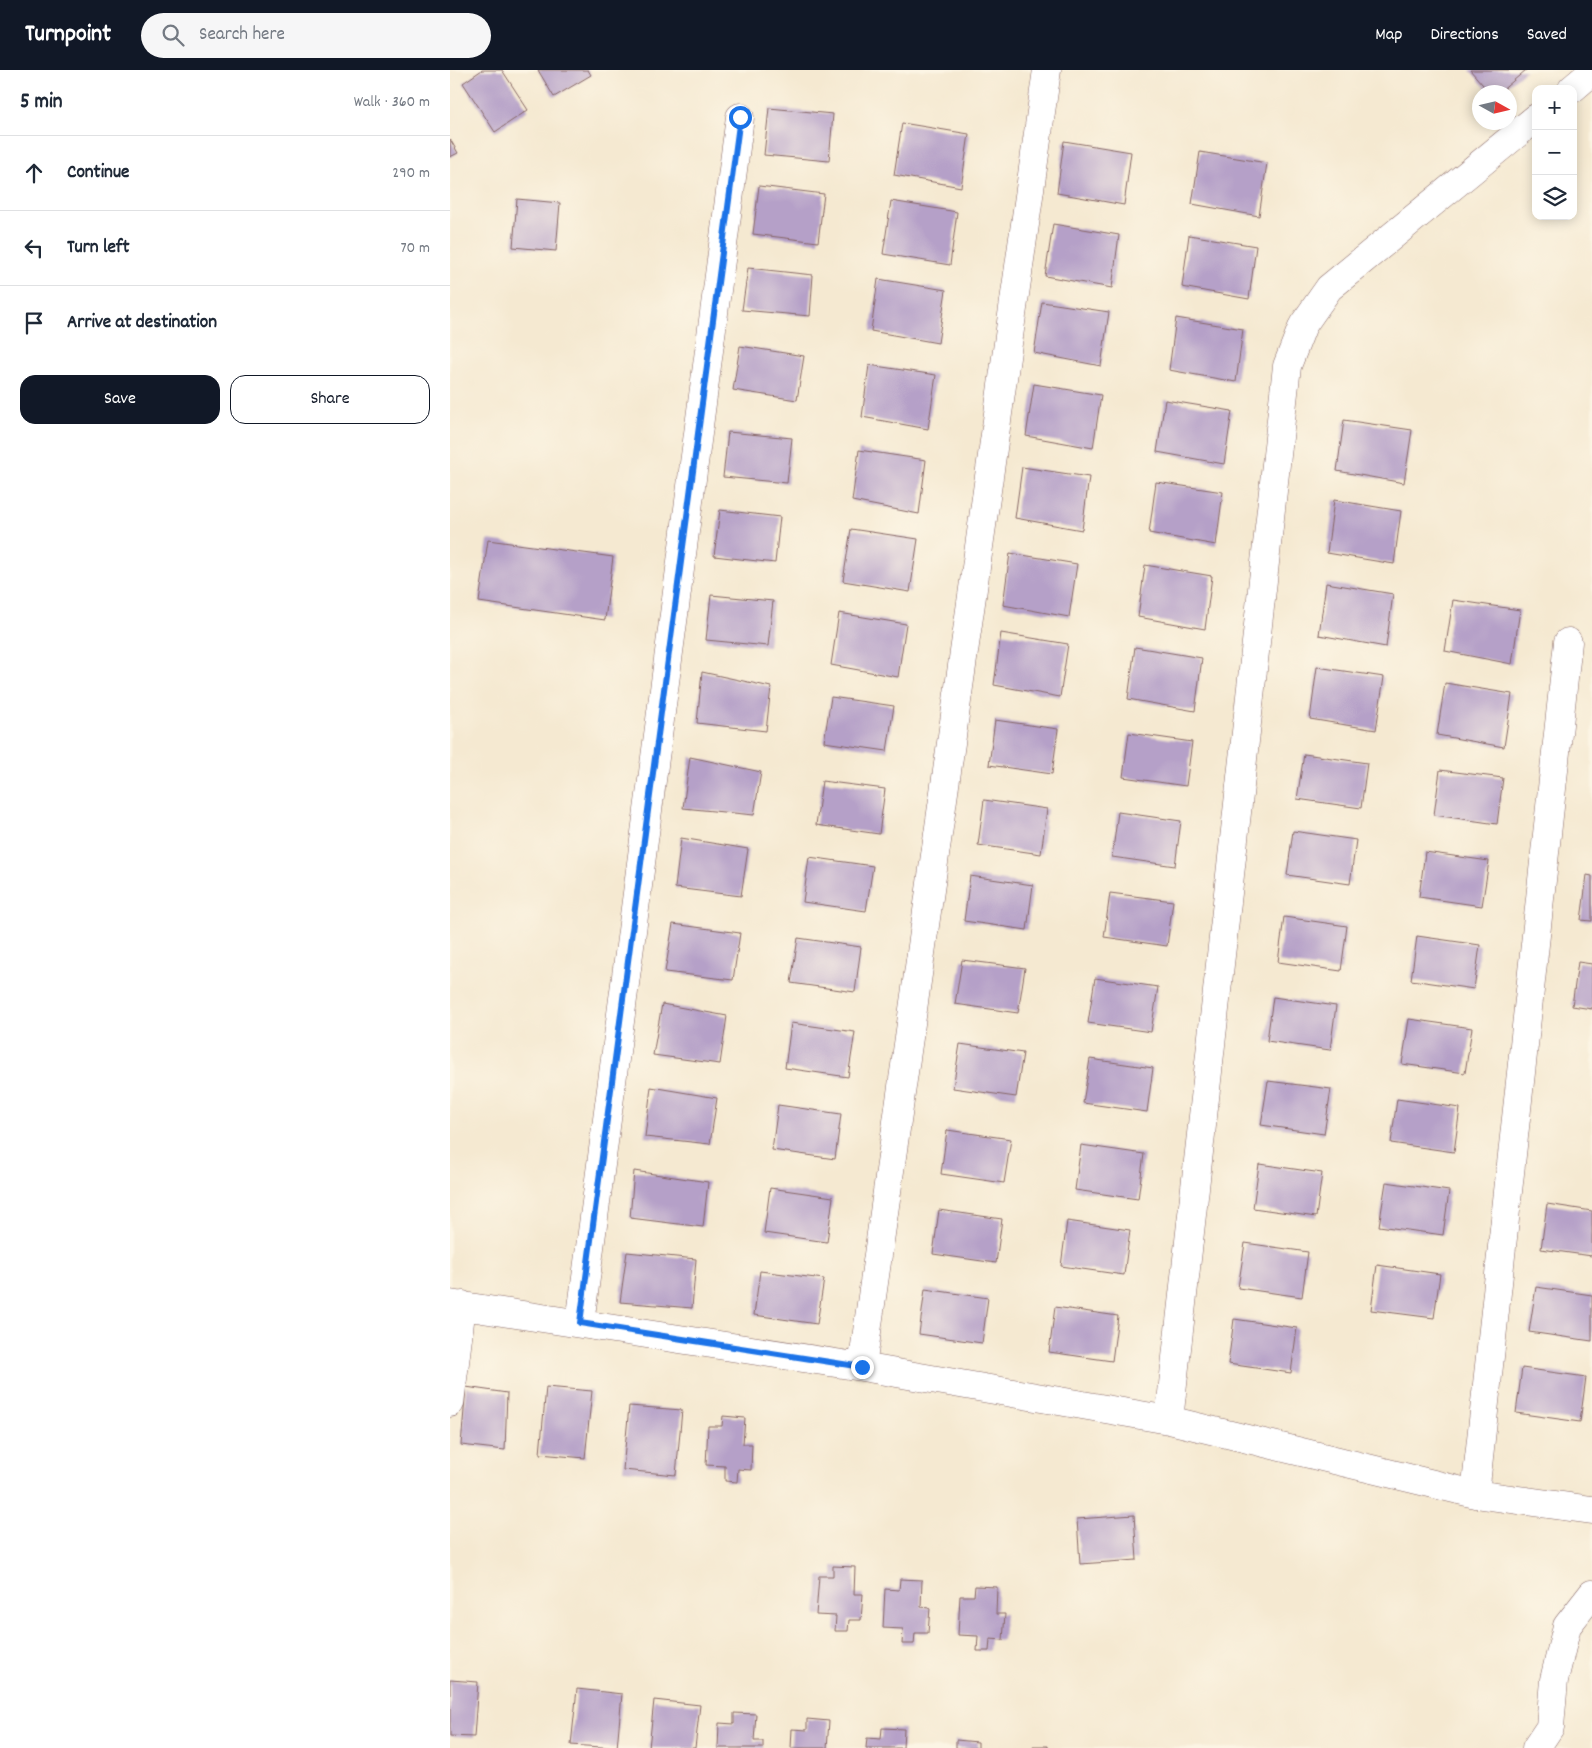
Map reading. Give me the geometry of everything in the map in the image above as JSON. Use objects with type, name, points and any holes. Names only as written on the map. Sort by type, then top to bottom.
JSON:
[{"type":"street","points":[[862,1367],[1047,70]]},
{"type":"street","points":[[1577,85],[1592,72]]},
{"type":"street","points":[[580,1323],[740,117]]},
{"type":"street","points":[[1170,1420],[1286,366],[1304,325],[1329,288],[1532,121]]},
{"type":"street","points":[[1475,1494],[1568,642]]},
{"type":"street","points":[[450,1403],[456,1304],[862,1367],[1170,1420],[1475,1494],[1592,1510]]},
{"type":"street","points":[[1536,1748],[1550,1727],[1554,1680],[1568,1626],[1592,1594]]},
{"type":"building","points":[[482,70],[502,70],[528,110],[495,132],[463,83]]},
{"type":"building","points":[[538,70],[588,70],[591,75],[554,97]]},
{"type":"building","points":[[1470,70],[1526,70],[1508,85],[1483,85]]},
{"type":"building","points":[[769,108],[833,114],[829,161],[764,155]]},
{"type":"building","points":[[902,123],[969,134],[961,187],[894,175]]},
{"type":"building","points":[[450,139],[458,153],[450,157]]},
{"type":"building","points":[[1064,141],[1131,152],[1124,205],[1057,193]]},
{"type":"building","points":[[1200,152],[1267,163],[1259,216],[1192,204]]},
{"type":"building","points":[[759,186],[824,194],[818,242],[753,234]]},
{"type":"building","points":[[517,199],[560,203],[556,251],[513,247]]},
{"type":"building","points":[[891,201],[957,212],[950,265],[883,254]]},
{"type":"building","points":[[1053,224],[1119,235],[1112,288],[1045,276]]},
{"type":"building","points":[[1189,235],[1256,246],[1249,299],[1182,287]]},
{"type":"building","points":[[748,268],[813,275],[810,316],[742,310]]},
{"type":"building","points":[[878,279],[946,290],[938,343],[871,331]]},
{"type":"building","points":[[1042,302],[1109,312],[1101,366],[1034,353]]},
{"type":"building","points":[[1176,318],[1243,329],[1236,382],[1169,370]]},
{"type":"building","points":[[740,346],[804,356],[797,400],[733,390]]},
{"type":"building","points":[[869,365],[936,375],[928,429],[862,417]]},
{"type":"building","points":[[1034,384],[1101,395],[1093,448],[1026,436]]},
{"type":"building","points":[[1165,400],[1232,411],[1224,464],[1157,452]]},
{"type":"building","points":[[1344,420],[1412,430],[1404,483],[1337,471]]},
{"type":"building","points":[[728,432],[792,438],[787,483],[723,477]]},
{"type":"building","points":[[859,450],[926,460],[919,514],[852,501]]},
{"type":"building","points":[[1022,467],[1089,477],[1082,530],[1015,518]]},
{"type":"building","points":[[1156,482],[1223,492],[1216,545],[1149,533]]},
{"type":"building","points":[[1334,500],[1401,511],[1394,564],[1327,553]]},
{"type":"building","points":[[720,510],[780,517],[775,563],[714,556]]},
{"type":"building","points":[[851,529],[918,539],[910,592],[843,581]]},
{"type":"building","points":[[488,540],[613,557],[605,620],[479,602]]},
{"type":"building","points":[[1010,553],[1077,564],[1069,617],[1003,605]]},
{"type":"building","points":[[1145,565],[1212,576],[1205,629],[1138,617]]},
{"type":"building","points":[[1326,583],[1393,594],[1386,647],[1319,635]]},
{"type":"building","points":[[711,595],[773,601],[768,646],[706,640]]},
{"type":"building","points":[[1453,600],[1520,610],[1512,664],[1445,651]]},
{"type":"building","points":[[839,613],[906,624],[898,677],[831,665]]},
{"type":"building","points":[[1001,633],[1068,644],[1060,697],[994,685]]},
{"type":"building","points":[[1135,647],[1202,658],[1195,711],[1128,699]]},
{"type":"building","points":[[1317,667],[1384,677],[1376,730],[1310,719]]},
{"type":"building","points":[[702,672],[771,687],[766,731],[697,723]]},
{"type":"building","points":[[1445,683],[1512,694],[1504,747],[1437,735]]},
{"type":"building","points":[[831,697],[894,706],[887,751],[824,742]]},
{"type":"building","points":[[995,720],[1058,729],[1052,774],[989,765]]},
{"type":"building","points":[[1129,733],[1192,742],[1186,786],[1123,777]]},
{"type":"building","points":[[1304,754],[1367,763],[1361,808],[1297,799]]},
{"type":"building","points":[[690,757],[761,772],[754,815],[683,808]]},
{"type":"building","points":[[1440,770],[1503,778],[1497,824],[1434,815]]},
{"type":"building","points":[[822,781],[885,789],[879,834],[816,825]]},
{"type":"building","points":[[984,800],[1047,809],[1041,854],[978,845]]},
{"type":"building","points":[[1118,812],[1181,821],[1175,866],[1112,857]]},
{"type":"building","points":[[1293,831],[1356,840],[1350,884],[1287,875]]},
{"type":"building","points":[[681,838],[748,849],[741,896],[675,888]]},
{"type":"building","points":[[1425,852],[1489,861],[1482,906],[1419,897]]},
{"type":"building","points":[[809,857],[873,866],[866,911],[803,902]]},
{"type":"building","points":[[1587,875],[1592,876],[1592,921],[1581,920]]},
{"type":"building","points":[[970,876],[1033,885],[1027,930],[964,921]]},
{"type":"building","points":[[1110,893],[1173,901],[1167,946],[1104,937]]},
{"type":"building","points":[[1284,917],[1347,926],[1341,971],[1278,962]]},
{"type":"building","points":[[673,924],[740,933],[733,980],[665,972]]},
{"type":"building","points":[[1417,936],[1480,945],[1474,989],[1411,980]]},
{"type":"building","points":[[798,938],[861,947],[855,992],[791,983]]},
{"type":"building","points":[[962,960],[1025,968],[1018,1013],[955,1004]]},
{"type":"building","points":[[1578,962],[1592,964],[1592,1009],[1572,1006]]},
{"type":"building","points":[[1095,978],[1158,987],[1151,1032],[1088,1023]]},
{"type":"building","points":[[1273,997],[1336,1006],[1330,1050],[1267,1041]]},
{"type":"building","points":[[662,1004],[727,1016],[720,1064],[653,1055]]},
{"type":"building","points":[[1409,1019],[1472,1028],[1465,1073],[1402,1064]]},
{"type":"building","points":[[791,1023],[855,1032],[848,1077],[785,1068]]},
{"type":"building","points":[[960,1044],[1023,1053],[1016,1097],[953,1088]]},
{"type":"building","points":[[1090,1059],[1153,1068],[1147,1112],[1083,1103]]},
{"type":"building","points":[[1268,1081],[1331,1089],[1324,1134],[1261,1125]]},
{"type":"building","points":[[651,1087],[717,1098],[710,1144],[645,1137]]},
{"type":"building","points":[[1397,1099],[1460,1108],[1454,1152],[1391,1143]]},
{"type":"building","points":[[778,1105],[841,1114],[835,1159],[772,1150]]},
{"type":"building","points":[[947,1130],[1011,1139],[1004,1183],[941,1174]]},
{"type":"building","points":[[1081,1145],[1144,1154],[1138,1199],[1075,1190]]},
{"type":"building","points":[[1259,1164],[1322,1173],[1316,1217],[1253,1208]]},
{"type":"building","points":[[634,1171],[708,1182],[703,1227],[630,1218]]},
{"type":"building","points":[[1386,1182],[1449,1191],[1443,1235],[1379,1226]]},
{"type":"building","points":[[770,1188],[833,1197],[827,1242],[764,1233]]},
{"type":"building","points":[[1547,1204],[1592,1211],[1592,1256],[1541,1249]]},
{"type":"building","points":[[939,1210],[1002,1219],[996,1263],[933,1254]]},
{"type":"building","points":[[1067,1221],[1130,1230],[1124,1275],[1061,1266]]},
{"type":"building","points":[[1245,1243],[1308,1252],[1302,1297],[1238,1288]]},
{"type":"building","points":[[627,1252],[696,1259],[692,1308],[620,1302]]},
{"type":"building","points":[[1377,1265],[1440,1274],[1434,1318],[1371,1310]]},
{"type":"building","points":[[760,1271],[824,1279],[817,1324],[754,1315]]},
{"type":"building","points":[[1536,1287],[1592,1295],[1592,1341],[1529,1332]]},
{"type":"building","points":[[925,1289],[988,1298],[982,1343],[919,1334]]},
{"type":"building","points":[[1055,1307],[1118,1316],[1112,1361],[1049,1352]]},
{"type":"building","points":[[1234,1319],[1297,1328],[1291,1373],[1228,1364]]},
{"type":"building","points":[[1522,1368],[1586,1377],[1580,1422],[1516,1413]]},
{"type":"building","points":[[466,1387],[507,1393],[505,1450],[461,1445]]},
{"type":"building","points":[[546,1387],[592,1391],[585,1458],[540,1454]]},
{"type":"building","points":[[629,1406],[682,1410],[676,1475],[623,1470]]},
{"type":"building","points":[[723,1416],[745,1418],[743,1444],[752,1444],[751,1470],[738,1469],[737,1482],[725,1481],[725,1466],[706,1465],[708,1426],[722,1426]]},
{"type":"building","points":[[1134,1515],[1137,1560],[1080,1564],[1077,1519]]},
{"type":"building","points":[[833,1566],[855,1567],[854,1594],[863,1594],[861,1620],[849,1620],[848,1631],[835,1631],[836,1616],[816,1615],[819,1576],[833,1576]]},
{"type":"building","points":[[900,1579],[922,1580],[921,1607],[930,1608],[928,1633],[915,1633],[914,1644],[902,1644],[903,1629],[883,1628],[885,1589],[899,1590]]},
{"type":"building","points":[[975,1586],[997,1587],[996,1614],[1005,1614],[1003,1640],[990,1639],[989,1651],[977,1651],[978,1636],[958,1635],[960,1596],[974,1596]]},
{"type":"building","points":[[450,1680],[478,1682],[474,1737],[450,1736]]},
{"type":"building","points":[[577,1689],[622,1694],[617,1748],[571,1745]]},
{"type":"building","points":[[654,1700],[700,1705],[695,1748],[649,1748]]},
{"type":"building","points":[[734,1713],[756,1714],[754,1741],[763,1741],[763,1748],[718,1748],[719,1723],[734,1724]]},
{"type":"building","points":[[807,1719],[829,1721],[827,1748],[791,1748],[792,1729],[807,1730]]},
{"type":"building","points":[[882,1728],[904,1729],[903,1748],[866,1748],[867,1738],[881,1739]]},
{"type":"building","points":[[956,1740],[978,1742],[978,1748],[956,1748]]},
{"type":"building","points":[[1033,1746],[1048,1746],[1048,1748],[1033,1748]]},
{"type":"route","points":[[740,117],[580,1323],[862,1367]]}]
